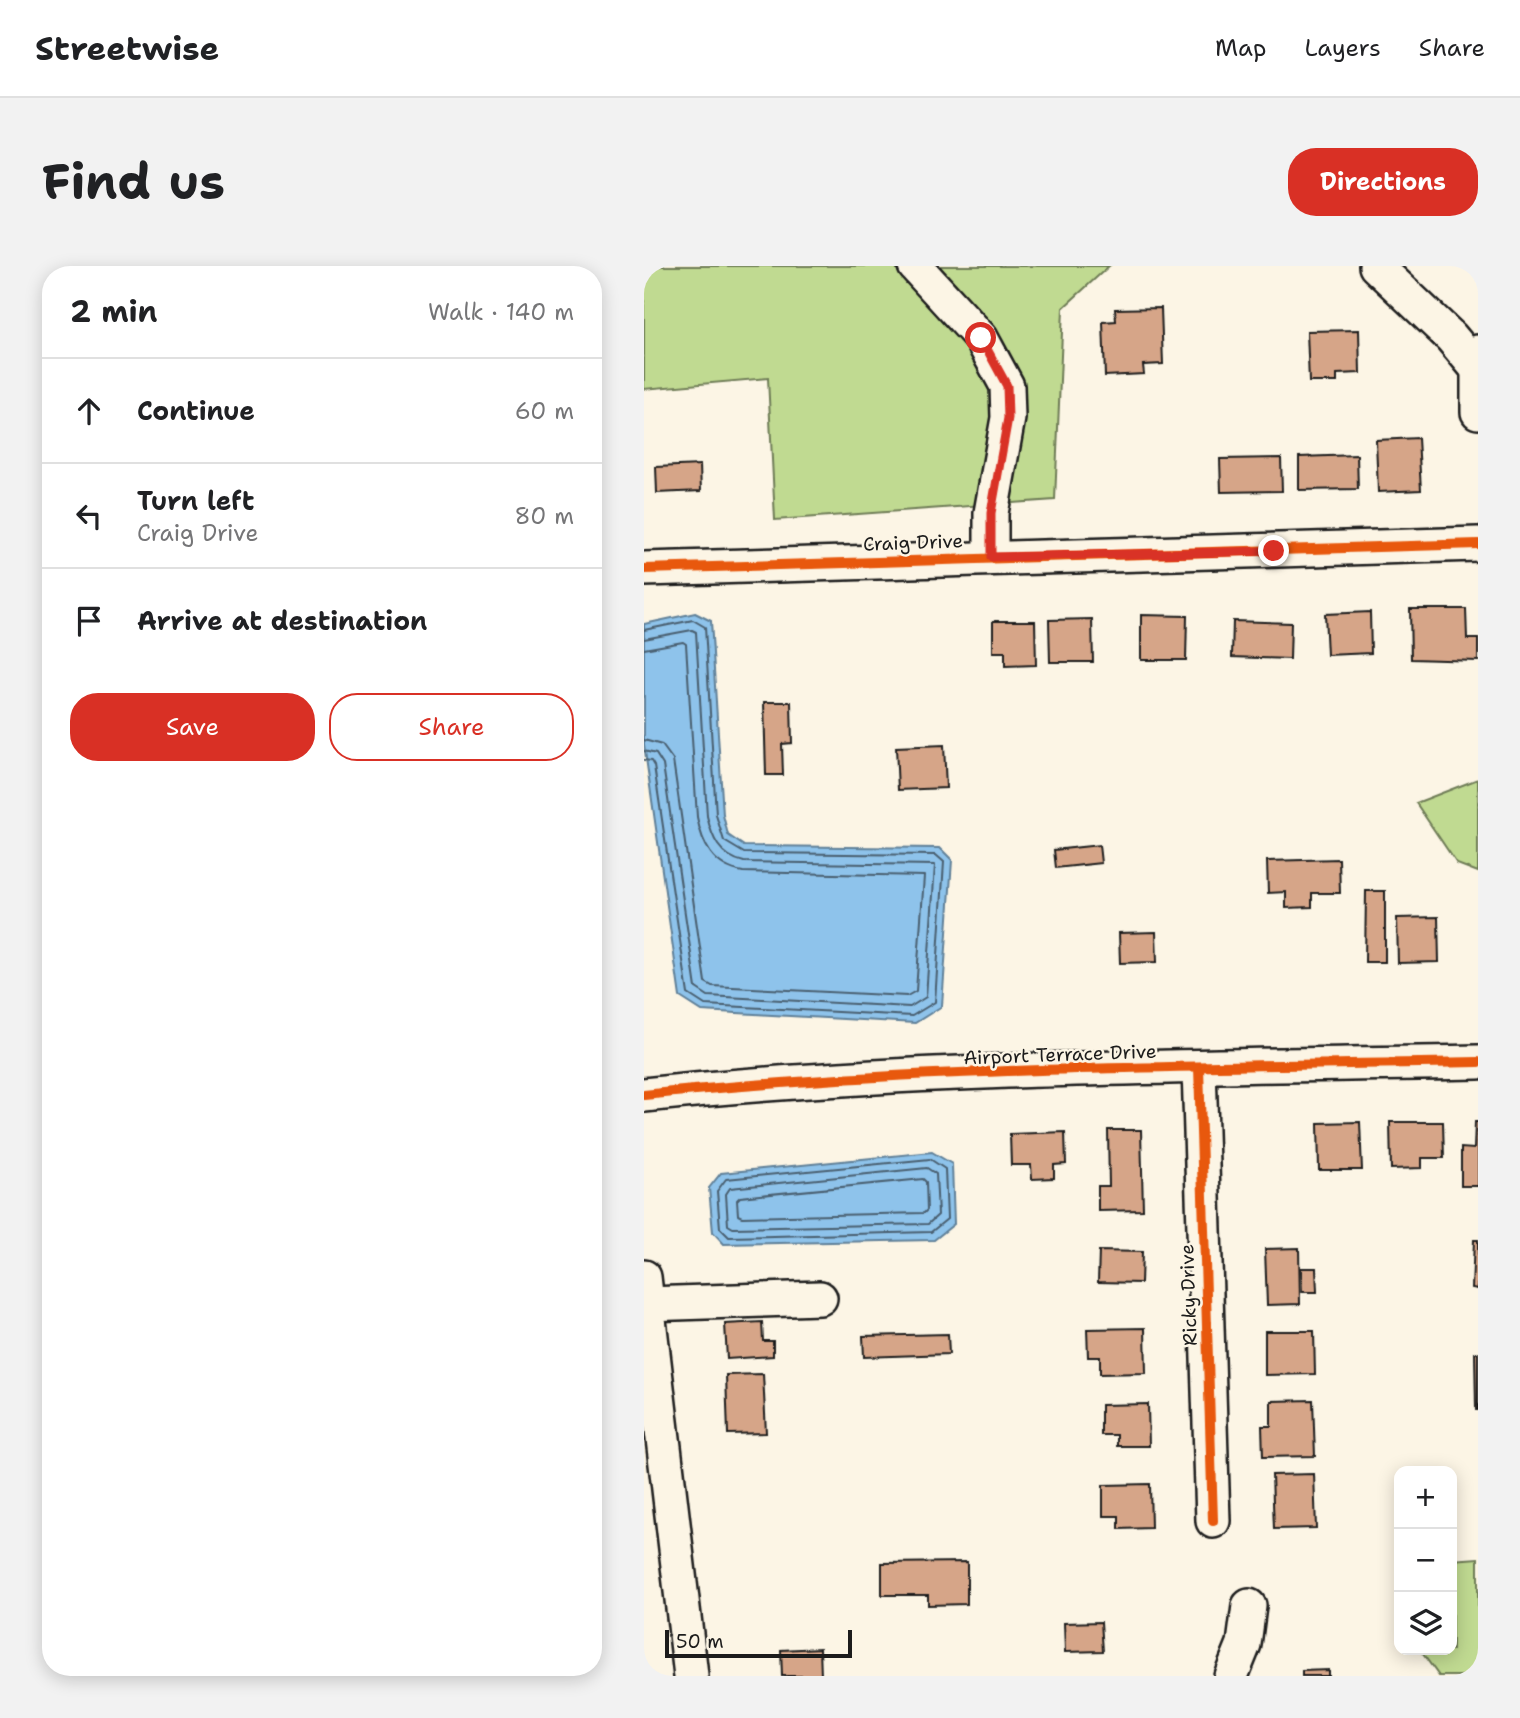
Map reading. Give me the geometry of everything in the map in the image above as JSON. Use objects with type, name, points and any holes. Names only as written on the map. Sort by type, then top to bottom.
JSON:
[{"type":"street","points":[[915,266],[981,338],[1007,386],[1008,418],[991,513],[991,557]]},
{"type":"street","points":[[1376,266],[1477,360],[1478,412]]},
{"type":"street","name":"Craig Drive","points":[[644,569],[1478,544]]},
{"type":"street","name":"Airport Terrace Drive","points":[[644,1095],[750,1085],[1039,1071],[1478,1062]]},
{"type":"street","name":"Ricky Drive","points":[[1199,1067],[1213,1521]]},
{"type":"street","points":[[691,1676],[653,1417],[646,1291],[820,1298]]},
{"type":"street","points":[[1231,1676],[1244,1644],[1249,1606]]},
{"type":"green space","points":[[644,266],[1109,266],[1063,308],[1055,500],[775,520],[768,378],[644,389]]},
{"type":"green space","points":[[1478,779],[1478,872],[1457,864],[1416,803]]},
{"type":"green space","points":[[1478,1558],[1478,1676],[1439,1676],[1424,1655],[1457,1655],[1457,1560]]},
{"type":"water","points":[[695,613],[711,621],[723,815],[728,835],[744,846],[940,848],[952,860],[942,1006],[915,1023],[702,1011],[680,997],[644,744],[644,624]]},
{"type":"water","points":[[932,1152],[952,1164],[954,1224],[934,1240],[724,1244],[713,1232],[709,1188],[721,1173]]},
{"type":"building","points":[[1161,308],[1163,364],[1143,365],[1144,374],[1105,376],[1103,322],[1116,321],[1115,309]]},
{"type":"building","points":[[1359,330],[1360,373],[1337,374],[1337,382],[1309,382],[1307,331]]},
{"type":"building","points":[[1418,438],[1421,490],[1378,492],[1376,440]]},
{"type":"building","points":[[1357,455],[1358,489],[1299,490],[1299,457]]},
{"type":"building","points":[[1281,458],[1282,491],[1221,492],[1220,459]]},
{"type":"building","points":[[700,465],[701,491],[657,493],[656,467]]},
{"type":"building","points":[[1410,609],[1466,609],[1467,639],[1478,639],[1478,661],[1411,659]]},
{"type":"building","points":[[1370,612],[1371,653],[1327,655],[1325,614]]},
{"type":"building","points":[[1141,615],[1187,616],[1186,660],[1141,660]]},
{"type":"building","points":[[1092,619],[1093,662],[1050,662],[1049,620]]},
{"type":"building","points":[[993,621],[1035,621],[1036,665],[1005,666],[1005,652],[993,652]]},
{"type":"building","points":[[1233,621],[1291,623],[1290,659],[1232,657]]},
{"type":"building","points":[[764,702],[791,702],[792,743],[782,744],[783,775],[766,775]]},
{"type":"building","points":[[944,745],[946,788],[898,790],[896,747]]},
{"type":"building","points":[[1099,845],[1101,863],[1056,868],[1054,850]]},
{"type":"building","points":[[1339,859],[1340,893],[1312,893],[1312,907],[1286,908],[1286,892],[1268,893],[1267,861]]},
{"type":"building","points":[[1366,891],[1385,891],[1385,962],[1365,962]]},
{"type":"building","points":[[1438,917],[1439,962],[1398,963],[1397,918]]},
{"type":"building","points":[[1156,932],[1157,962],[1120,963],[1119,933]]},
{"type":"building","points":[[1360,1122],[1362,1170],[1319,1170],[1318,1123]]},
{"type":"building","points":[[1390,1122],[1443,1122],[1444,1158],[1422,1158],[1422,1168],[1391,1169]]},
{"type":"building","points":[[1475,1122],[1478,1122],[1478,1186],[1461,1186],[1461,1148],[1474,1149]]},
{"type":"building","points":[[1108,1130],[1141,1130],[1143,1210],[1098,1211],[1098,1186],[1109,1186]]},
{"type":"building","points":[[1065,1132],[1066,1164],[1054,1165],[1054,1178],[1032,1179],[1031,1165],[1011,1165],[1010,1134]]},
{"type":"building","points":[[1474,1240],[1478,1240],[1478,1289],[1472,1288]]},
{"type":"building","points":[[1299,1248],[1300,1304],[1267,1305],[1265,1249]]},
{"type":"building","points":[[1099,1251],[1142,1252],[1141,1283],[1098,1282]]},
{"type":"building","points":[[1301,1268],[1316,1268],[1317,1292],[1302,1292]]},
{"type":"building","points":[[762,1322],[763,1341],[773,1341],[773,1356],[727,1359],[725,1324]]},
{"type":"building","points":[[1145,1328],[1146,1373],[1100,1374],[1100,1357],[1088,1357],[1087,1329]]},
{"type":"building","points":[[1265,1331],[1314,1331],[1315,1374],[1265,1375]]},
{"type":"building","points":[[948,1334],[949,1354],[864,1357],[863,1336]]},
{"type":"building","points":[[1475,1353],[1478,1353],[1478,1410],[1476,1410]]},
{"type":"building","points":[[763,1374],[766,1433],[728,1434],[726,1375]]},
{"type":"building","points":[[1313,1400],[1315,1456],[1263,1457],[1262,1426],[1271,1426],[1271,1401]]},
{"type":"building","points":[[1148,1404],[1149,1446],[1117,1446],[1117,1435],[1101,1435],[1101,1405]]},
{"type":"building","points":[[1314,1474],[1316,1528],[1274,1529],[1272,1475]]},
{"type":"building","points":[[1150,1484],[1151,1528],[1119,1529],[1119,1516],[1103,1516],[1103,1485]]},
{"type":"building","points":[[967,1562],[967,1604],[928,1605],[928,1595],[882,1595],[882,1563]]},
{"type":"building","points":[[1101,1622],[1103,1651],[1065,1652],[1064,1623]]},
{"type":"building","points":[[820,1648],[821,1676],[782,1676],[781,1650]]},
{"type":"building","points":[[1328,1670],[1328,1676],[1302,1676],[1302,1671]]},
{"type":"cycle path","points":[[644,569],[1478,544]]},
{"type":"cycle path","points":[[644,1095],[748,1085],[956,1073],[1478,1062]]},
{"type":"cycle path","points":[[1199,1067],[1213,1521]]},
{"type":"route","points":[[981,338],[1007,386],[1008,418],[991,513],[991,557],[1274,551]]}]
